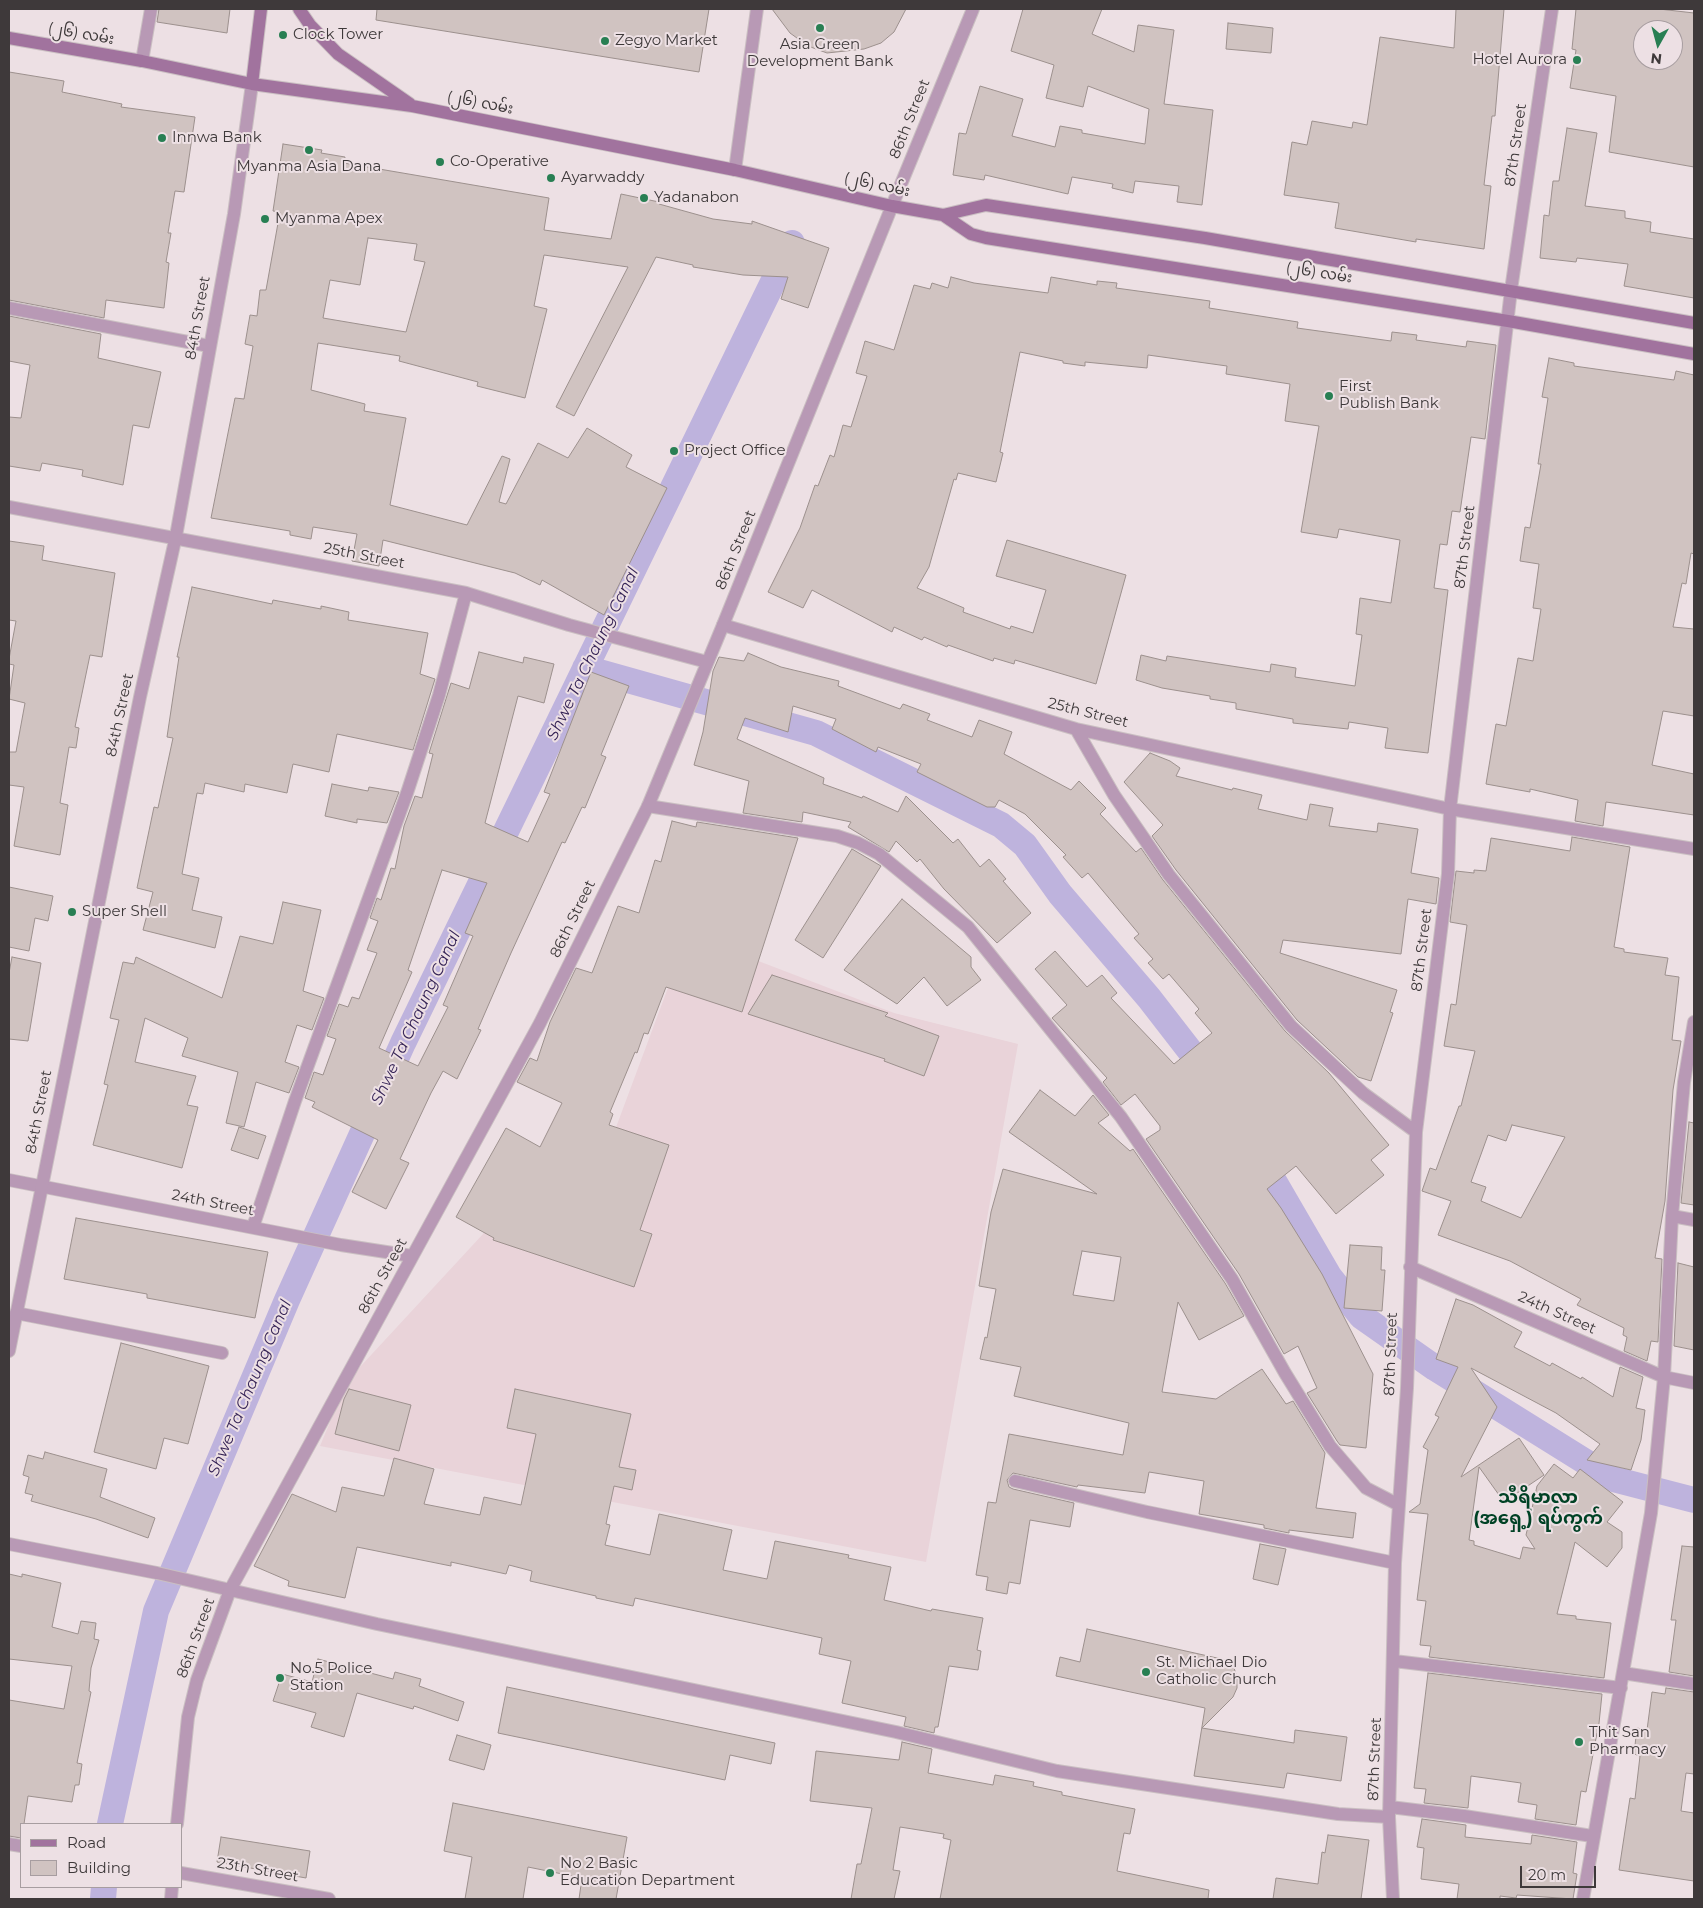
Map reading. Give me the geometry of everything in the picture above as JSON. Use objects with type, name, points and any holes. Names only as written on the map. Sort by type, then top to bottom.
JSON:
[{"type":"main road","points":[[252,84],[261,9]]},
{"type":"main road","points":[[298,9],[338,54],[412,106]]},
{"type":"main road","name":"(၂၆) လမ်း","points":[[9,38],[142,61],[252,84],[412,106],[735,170],[892,206],[943,215],[986,205],[1205,238],[1694,323]]},
{"type":"main road","name":"(၂၆) လမ်း","points":[[943,215],[971,234],[986,238],[1508,321],[1694,354]]},
{"type":"street","points":[[142,61],[151,9]]},
{"type":"street","points":[[735,170],[757,9]]},
{"type":"street","name":"86th Street","points":[[177,1823],[188,1717],[197,1680],[230,1590],[540,1023],[648,806],[972,9]]},
{"type":"street","name":"87th Street","points":[[1393,1899],[1389,1812],[1394,1661],[1394,1563],[1407,1388],[1416,1132],[1448,874],[1450,809],[1511,290],[1552,9]]},
{"type":"street","name":"84th Street","points":[[9,1351],[40,1187],[140,697],[176,536],[234,214],[252,84]]},
{"type":"street","points":[[9,308],[209,346]]},
{"type":"street","name":"25th Street","points":[[9,506],[176,536],[466,593],[569,625],[707,662]]},
{"type":"street","points":[[253,1227],[295,1102],[407,793],[439,695],[466,593]]},
{"type":"street","name":"25th Street","points":[[723,625],[1076,729],[1450,809],[1694,849]]},
{"type":"street","points":[[1076,729],[1114,795],[1169,875],[1292,1026],[1362,1093],[1416,1132]]},
{"type":"street","points":[[648,806],[837,836],[858,843],[879,854],[968,927],[1121,1117],[1232,1279],[1330,1446],[1366,1488],[1399,1505]]},
{"type":"street","points":[[1582,1899],[1651,1513],[1664,1377],[1672,1216],[1689,1083],[1694,1022]]},
{"type":"street","name":"24th Street","points":[[9,1180],[341,1245],[412,1256]]},
{"type":"street","points":[[1672,1216],[1694,1220]]},
{"type":"street","name":"24th Street","points":[[1410,1266],[1664,1377],[1694,1383]]},
{"type":"street","points":[[16,1313],[222,1353]]},
{"type":"street","points":[[1015,1481],[1164,1516],[1394,1563]]},
{"type":"street","points":[[9,1544],[192,1581],[377,1624],[896,1732],[1056,1771],[1338,1814],[1389,1812],[1464,1816],[1592,1836]]},
{"type":"street","points":[[1394,1661],[1621,1688]]},
{"type":"street","points":[[1623,1673],[1694,1684]]},
{"type":"street","name":"23th Street","points":[[182,1873],[329,1899]]},
{"type":"shaded area","points":[[688,934],[894,1013],[1018,1044],[926,1562],[320,1446],[347,1381],[483,1234],[532,1145],[599,1173]]},
{"type":"building","points":[[159,9],[230,9],[227,33],[157,22]]},
{"type":"building","name":"Zegyo Market","points":[[377,9],[709,9],[699,72],[376,20]]},
{"type":"building","points":[[772,9],[906,9],[894,32],[881,43],[864,49],[827,53],[808,46],[790,33]]},
{"type":"building","points":[[1023,9],[1102,9],[1092,34],[1134,52],[1138,25],[1174,30],[1164,104],[1213,110],[1202,205],[1177,202],[1179,186],[1135,181],[1133,193],[1112,188],[1113,184],[1072,177],[1068,194],[985,175],[984,180],[953,175],[959,133],[966,134],[980,86],[1023,99],[1012,136],[1055,147],[1060,126],[1082,130],[1082,133],[1145,144],[1149,109],[1088,86],[1083,107],[1046,98],[1054,65],[1011,51]]},
{"type":"building","points":[[1456,9],[1504,9],[1495,116],[1492,116],[1484,185],[1491,186],[1484,249],[1416,239],[1416,242],[1335,228],[1339,203],[1284,195],[1292,142],[1307,145],[1312,121],[1352,128],[1353,122],[1367,125],[1380,37],[1454,48]]},
{"type":"building","points":[[1576,9],[1659,9],[1694,13],[1694,167],[1609,152],[1616,96],[1570,88],[1576,50],[1572,49]]},
{"type":"building","points":[[1228,23],[1273,28],[1271,53],[1226,49]]},
{"type":"building","points":[[9,72],[64,81],[62,92],[122,104],[121,107],[195,117],[184,192],[175,191],[168,233],[171,233],[166,262],[169,263],[164,308],[106,300],[104,318],[9,300]]},
{"type":"building","points":[[1567,128],[1597,133],[1585,206],[1625,211],[1625,218],[1651,222],[1650,232],[1694,239],[1694,298],[1624,286],[1628,264],[1577,258],[1576,262],[1540,258],[1544,215],[1549,216],[1553,181],[1559,181]]},
{"type":"building","points":[[283,144],[322,150],[321,153],[345,157],[344,163],[549,198],[544,230],[611,239],[621,194],[659,202],[659,204],[713,219],[752,224],[752,221],[829,248],[808,308],[781,299],[788,277],[743,275],[693,267],[693,265],[656,257],[574,416],[556,407],[628,267],[544,255],[534,306],[547,309],[525,398],[477,386],[478,382],[399,361],[400,356],[318,343],[311,390],[365,404],[364,411],[406,418],[390,505],[467,525],[502,456],[510,459],[499,502],[506,504],[538,443],[568,458],[587,428],[632,455],[626,467],[667,488],[604,615],[542,580],[540,585],[515,573],[383,540],[379,566],[352,561],[357,534],[313,527],[311,539],[290,535],[290,531],[211,518],[235,398],[244,399],[253,346],[245,344],[250,315],[257,316],[260,290],[266,290],[280,212],[273,211]],"holes":[[[368,238],[417,244],[414,260],[425,262],[406,332],[323,318],[330,280],[360,285]]]},
{"type":"building","points":[[951,277],[974,283],[1048,293],[1051,277],[1097,285],[1097,281],[1117,283],[1116,288],[1210,301],[1209,308],[1298,322],[1297,328],[1391,341],[1392,332],[1417,335],[1416,340],[1466,347],[1467,341],[1496,345],[1485,439],[1471,437],[1460,512],[1452,511],[1447,545],[1440,544],[1434,588],[1448,590],[1428,753],[1385,748],[1388,728],[1349,722],[1348,729],[1293,723],[1293,719],[1236,709],[1236,703],[1210,699],[1210,696],[1162,688],[1136,680],[1141,655],[1166,661],[1167,656],[1270,672],[1271,664],[1296,668],[1295,677],[1355,686],[1362,635],[1356,634],[1360,598],[1391,603],[1400,540],[1339,529],[1337,538],[1301,532],[1319,426],[1285,421],[1290,384],[1226,374],[1227,366],[1148,355],[1147,368],[1085,362],[1085,366],[1063,363],[1063,361],[1020,352],[1000,452],[1003,453],[996,482],[958,473],[956,480],[954,479],[929,567],[917,588],[964,608],[963,612],[1010,629],[1011,626],[1033,633],[1046,590],[996,576],[1007,540],[1126,575],[1096,684],[1015,660],[1014,664],[994,658],[993,661],[948,645],[947,647],[924,637],[922,640],[894,627],[892,632],[812,590],[803,608],[768,592],[800,528],[815,485],[818,486],[830,455],[834,457],[843,425],[851,427],[867,376],[856,373],[865,341],[894,350],[914,285],[930,289],[932,283],[948,288]]},
{"type":"building","points":[[9,316],[101,334],[98,358],[161,372],[149,428],[133,425],[123,485],[82,476],[83,470],[42,463],[40,471],[9,466],[9,417],[21,418],[30,365],[9,361]]},
{"type":"building","points":[[1549,358],[1574,363],[1574,366],[1674,380],[1676,371],[1694,375],[1694,554],[1691,553],[1686,584],[1682,583],[1673,627],[1694,629],[1694,716],[1663,711],[1652,765],[1694,774],[1694,815],[1606,802],[1603,826],[1575,821],[1578,800],[1530,789],[1530,792],[1486,784],[1496,724],[1506,726],[1518,658],[1533,661],[1541,609],[1533,608],[1539,564],[1520,561],[1525,527],[1530,528],[1541,464],[1538,464],[1548,398],[1542,397]]},
{"type":"building","points":[[9,541],[44,546],[42,560],[115,573],[102,657],[90,655],[75,727],[79,728],[76,748],[69,747],[60,803],[68,805],[60,855],[14,846],[24,787],[9,785],[9,752],[16,752],[25,703],[9,699],[14,665],[9,664],[9,659],[16,621],[9,620]]},
{"type":"building","points":[[192,587],[272,604],[273,600],[321,609],[321,606],[349,612],[348,620],[428,633],[420,674],[435,679],[413,750],[337,734],[329,772],[293,764],[287,793],[245,784],[244,792],[205,783],[203,794],[197,793],[182,874],[199,878],[192,910],[222,917],[215,948],[143,930],[153,892],[137,888],[154,807],[158,808],[173,738],[167,737],[179,657],[177,657]]},
{"type":"building","points":[[479,652],[523,663],[524,657],[554,664],[544,703],[518,696],[485,823],[528,842],[550,794],[544,792],[591,672],[629,686],[601,755],[606,757],[585,808],[582,807],[565,843],[562,842],[478,1029],[481,1030],[457,1079],[443,1071],[431,1093],[400,1159],[409,1163],[386,1209],[352,1192],[378,1140],[312,1107],[315,1102],[305,1098],[314,1072],[323,1075],[336,1039],[327,1036],[339,1004],[348,1007],[352,997],[359,999],[377,953],[367,950],[378,921],[370,918],[377,898],[381,900],[391,868],[395,869],[404,826],[415,796],[422,798],[433,754],[429,753],[451,683],[469,689]],"holes":[[[442,870],[487,883],[465,933],[473,936],[443,1005],[448,1007],[418,1066],[379,1048],[412,972],[408,970]]]},
{"type":"building","points":[[748,653],[781,667],[839,681],[838,686],[900,709],[903,704],[930,714],[927,720],[972,737],[979,720],[1012,732],[1004,754],[1071,790],[1079,781],[1106,808],[1100,814],[1136,852],[1141,848],[1163,880],[1285,1031],[1329,1073],[1389,1145],[1371,1160],[1384,1175],[1336,1214],[1296,1166],[1267,1189],[1322,1274],[1373,1374],[1366,1448],[1340,1445],[1337,1441],[1307,1393],[1317,1388],[1298,1346],[1284,1354],[1239,1274],[1146,1139],[1160,1130],[1160,1126],[1135,1094],[1121,1105],[1103,1082],[1107,1078],[1052,1018],[1067,1005],[1035,969],[1055,951],[1087,987],[1102,975],[1117,993],[1111,998],[1174,1064],[1212,1033],[1195,1013],[1199,1009],[1169,974],[1163,979],[1148,963],[1153,959],[1134,938],[1139,934],[1088,873],[1082,878],[1063,857],[1066,855],[1025,814],[999,800],[995,807],[987,807],[917,772],[921,764],[878,747],[876,752],[832,729],[836,719],[793,706],[788,732],[745,718],[737,739],[824,778],[823,784],[862,798],[863,796],[898,812],[906,796],[953,843],[958,839],[980,867],[989,859],[1006,879],[1003,881],[1031,913],[997,943],[944,889],[920,859],[917,862],[896,841],[889,852],[848,827],[851,822],[803,812],[802,822],[743,813],[749,781],[694,765],[703,732],[713,671],[719,657],[744,661]]},
{"type":"building","points":[[1150,753],[1170,761],[1180,768],[1176,776],[1232,790],[1233,788],[1262,795],[1258,809],[1307,820],[1310,804],[1333,808],[1329,826],[1377,832],[1378,823],[1418,829],[1411,873],[1439,878],[1436,904],[1408,899],[1401,954],[1283,940],[1280,953],[1397,990],[1390,1012],[1393,1013],[1371,1081],[1358,1077],[1297,1020],[1176,870],[1152,836],[1163,825],[1124,782]]},
{"type":"building","points":[[332,784],[368,791],[369,787],[399,792],[387,823],[357,819],[357,823],[325,816]]},
{"type":"building","points":[[672,821],[696,827],[697,822],[798,838],[742,1012],[666,987],[648,1034],[644,1033],[610,1112],[613,1114],[609,1125],[669,1145],[640,1230],[652,1234],[634,1287],[493,1240],[494,1238],[456,1217],[506,1128],[540,1147],[562,1103],[517,1082],[530,1058],[537,1061],[550,1022],[576,968],[592,973],[618,906],[639,913],[655,860],[661,862]]},
{"type":"building","points":[[1572,837],[1630,847],[1614,947],[1624,949],[1624,952],[1668,958],[1665,975],[1679,977],[1672,1040],[1681,1041],[1673,1090],[1665,1201],[1655,1258],[1662,1259],[1658,1342],[1651,1341],[1647,1361],[1624,1351],[1627,1337],[1623,1335],[1624,1328],[1577,1305],[1581,1299],[1510,1261],[1438,1235],[1451,1201],[1422,1191],[1430,1168],[1436,1170],[1459,1106],[1461,1106],[1475,1051],[1444,1046],[1451,1004],[1456,1005],[1467,925],[1450,922],[1456,871],[1474,873],[1474,870],[1486,871],[1491,838],[1570,851]],"holes":[[[1512,1125],[1565,1137],[1521,1218],[1481,1201],[1486,1187],[1471,1182],[1488,1135],[1506,1141]]]},
{"type":"building","points":[[852,849],[881,866],[823,958],[795,940]]},
{"type":"building","points":[[9,887],[53,896],[48,921],[35,918],[29,951],[9,947]]},
{"type":"building","points":[[902,899],[971,957],[971,967],[981,980],[947,1006],[924,977],[897,1004],[844,970]]},
{"type":"building","points":[[283,902],[321,910],[303,991],[324,998],[312,1030],[297,1025],[285,1062],[299,1067],[289,1093],[256,1082],[244,1127],[226,1123],[238,1072],[182,1056],[188,1038],[145,1018],[135,1062],[196,1076],[187,1105],[198,1107],[182,1168],[93,1145],[108,1085],[104,1084],[119,1020],[110,1018],[123,962],[134,964],[136,957],[222,998],[240,936],[273,944]]},
{"type":"building","points":[[12,957],[41,963],[28,1041],[9,1039],[9,973]]},
{"type":"building","points":[[772,975],[888,1013],[885,1016],[939,1036],[924,1076],[884,1061],[885,1059],[748,1014]]},
{"type":"building","points":[[1040,1090],[1075,1116],[1093,1095],[1109,1115],[1098,1123],[1130,1151],[1133,1149],[1225,1283],[1244,1316],[1199,1340],[1178,1302],[1162,1392],[1216,1399],[1262,1369],[1286,1404],[1293,1401],[1325,1453],[1316,1508],[1356,1513],[1353,1538],[1289,1530],[1289,1533],[1264,1528],[1264,1525],[1199,1514],[1204,1481],[1149,1472],[1145,1493],[1078,1485],[1077,1487],[1013,1473],[1007,1480],[1009,1487],[1013,1489],[1074,1503],[1070,1527],[1030,1520],[1020,1584],[1009,1582],[1007,1594],[986,1590],[988,1577],[976,1575],[988,1502],[996,1503],[1009,1434],[1123,1455],[1129,1423],[1014,1396],[1021,1367],[980,1359],[985,1337],[987,1338],[996,1289],[979,1286],[991,1212],[1003,1169],[1097,1194],[1009,1132]],"holes":[[[1082,1251],[1121,1257],[1114,1301],[1073,1295]]]},
{"type":"building","points":[[1689,1122],[1694,1123],[1694,1205],[1681,1203]]},
{"type":"building","points":[[239,1127],[266,1136],[258,1159],[231,1150]]},
{"type":"building","points":[[76,1218],[268,1252],[255,1318],[147,1298],[147,1294],[64,1279]]},
{"type":"building","points":[[1350,1245],[1382,1247],[1381,1270],[1385,1270],[1382,1311],[1344,1308]]},
{"type":"building","points":[[1678,1263],[1694,1267],[1694,1350],[1674,1346]]},
{"type":"building","points":[[1456,1299],[1473,1305],[1522,1332],[1514,1347],[1550,1366],[1552,1363],[1581,1379],[1582,1377],[1613,1397],[1620,1367],[1643,1377],[1636,1408],[1645,1410],[1641,1440],[1631,1470],[1587,1460],[1600,1444],[1556,1413],[1471,1368],[1497,1407],[1461,1477],[1519,1438],[1544,1475],[1504,1502],[1479,1467],[1469,1540],[1474,1541],[1474,1545],[1520,1559],[1523,1547],[1535,1549],[1526,1535],[1537,1486],[1554,1464],[1573,1478],[1580,1469],[1623,1502],[1607,1522],[1622,1532],[1622,1548],[1607,1567],[1575,1542],[1557,1614],[1576,1616],[1576,1619],[1611,1623],[1604,1678],[1429,1657],[1431,1646],[1420,1645],[1426,1601],[1417,1600],[1428,1514],[1409,1512],[1420,1504],[1428,1450],[1423,1447],[1439,1417],[1435,1415],[1458,1367],[1436,1359]]},
{"type":"building","points":[[121,1343],[209,1366],[188,1444],[164,1438],[156,1469],[94,1452]]},
{"type":"building","points":[[349,1389],[411,1405],[399,1451],[335,1434],[344,1399]]},
{"type":"building","points":[[515,1389],[631,1414],[619,1467],[636,1470],[632,1490],[614,1486],[606,1524],[610,1525],[605,1545],[650,1555],[659,1514],[732,1530],[723,1570],[767,1579],[775,1541],[849,1555],[848,1558],[891,1567],[884,1600],[931,1611],[932,1609],[983,1618],[977,1650],[981,1651],[978,1670],[949,1666],[938,1727],[935,1727],[934,1733],[904,1726],[906,1717],[842,1703],[851,1661],[819,1654],[822,1638],[635,1598],[633,1606],[596,1598],[596,1596],[530,1581],[532,1571],[509,1565],[506,1574],[451,1562],[451,1566],[357,1547],[345,1598],[288,1586],[289,1581],[254,1566],[292,1494],[336,1512],[342,1487],[384,1496],[394,1458],[434,1469],[424,1504],[480,1515],[484,1497],[521,1505],[536,1434],[507,1428]]},
{"type":"building","points":[[45,1452],[107,1469],[100,1497],[155,1518],[148,1538],[96,1519],[31,1501],[33,1495],[25,1493],[29,1477],[23,1475],[28,1455],[43,1459]]},
{"type":"building","points":[[1260,1544],[1286,1549],[1278,1585],[1253,1579]]},
{"type":"building","points":[[1682,1546],[1694,1547],[1694,1676],[1669,1672],[1676,1620],[1671,1620]]},
{"type":"building","points":[[9,1574],[22,1577],[22,1574],[61,1583],[52,1627],[78,1634],[81,1621],[96,1623],[94,1639],[99,1640],[91,1668],[89,1691],[91,1692],[77,1763],[82,1764],[79,1785],[75,1785],[72,1802],[28,1796],[24,1823],[20,1823],[20,1838],[9,1836],[9,1700],[64,1709],[72,1666],[9,1659]]},
{"type":"building","points":[[1087,1629],[1226,1660],[1234,1668],[1237,1677],[1237,1688],[1233,1697],[1202,1728],[1294,1743],[1295,1730],[1347,1737],[1341,1781],[1287,1773],[1284,1788],[1194,1776],[1205,1708],[1056,1676],[1060,1657],[1080,1662]]},
{"type":"building","points":[[318,1659],[393,1679],[395,1672],[421,1679],[419,1686],[464,1702],[458,1721],[414,1706],[413,1709],[357,1693],[344,1737],[311,1727],[316,1713],[273,1701],[282,1674],[312,1682]]},
{"type":"building","points":[[1428,1673],[1602,1694],[1598,1733],[1586,1792],[1581,1791],[1576,1825],[1535,1819],[1537,1805],[1518,1802],[1521,1783],[1471,1776],[1468,1808],[1424,1803],[1426,1789],[1414,1788]]},
{"type":"building","points":[[507,1687],[775,1743],[771,1764],[730,1755],[725,1780],[498,1733]]},
{"type":"building","points":[[1666,1688],[1694,1692],[1694,1774],[1686,1773],[1681,1811],[1694,1813],[1694,1881],[1619,1870],[1630,1798],[1635,1799],[1640,1756],[1634,1754],[1637,1728],[1647,1730],[1652,1692],[1665,1694]]},
{"type":"building","points":[[457,1735],[491,1745],[484,1770],[449,1760]]},
{"type":"building","points":[[902,1742],[932,1749],[928,1773],[993,1785],[995,1775],[1034,1782],[1033,1786],[1062,1792],[1062,1795],[1135,1809],[1130,1834],[1124,1833],[1117,1871],[1209,1890],[1208,1899],[940,1899],[951,1840],[943,1838],[944,1834],[900,1827],[893,1870],[900,1871],[894,1899],[851,1899],[857,1864],[861,1864],[872,1808],[810,1801],[816,1751],[899,1760]]},
{"type":"building","points":[[453,1803],[627,1837],[616,1899],[579,1899],[582,1878],[528,1867],[523,1899],[465,1899],[472,1857],[444,1851]]},
{"type":"building","points":[[1422,1819],[1466,1825],[1465,1837],[1531,1844],[1532,1835],[1577,1842],[1573,1873],[1577,1874],[1573,1899],[1517,1895],[1516,1898],[1500,1896],[1500,1899],[1457,1899],[1459,1884],[1421,1879],[1424,1848],[1417,1847]]},
{"type":"building","points":[[1328,1835],[1369,1840],[1361,1899],[1273,1899],[1276,1878],[1318,1884],[1322,1852],[1325,1853]]},
{"type":"building","points":[[221,1837],[310,1851],[306,1878],[217,1862]]},
{"type":"waterway","name":"Shwe Ta Chaung Canal","points":[[110,1823],[156,1611],[287,1300],[403,1043],[792,243]]},
{"type":"waterway","points":[[585,668],[816,733],[1001,825],[1025,845],[1060,894],[1149,998],[1211,1078]]},
{"type":"waterway","points":[[1257,1152],[1329,1276],[1361,1316],[1435,1368],[1613,1479],[1694,1500]]},
{"type":"waterway","name":"Shwe Ta Chaung Canal","points":[[103,1899],[104,1888]]},
{"type":"place","name":"Asia Green Development Bank","points":[[820,28]]},
{"type":"place","name":"Clock Tower","points":[[283,35]]},
{"type":"place","name":"Zegyo Market","points":[[605,41]]},
{"type":"place","name":"Hotel Aurora","points":[[1577,60]]},
{"type":"place","name":"Innwa Bank","points":[[162,138]]},
{"type":"place","name":"Myanma Asia Dana","points":[[309,150]]},
{"type":"place","name":"Co-Operative","points":[[440,162]]},
{"type":"place","name":"Ayarwaddy","points":[[551,178]]},
{"type":"place","name":"Yadanabon","points":[[644,198]]},
{"type":"place","name":"Myanma Apex","points":[[265,219]]},
{"type":"place","name":"First Publish Bank","points":[[1329,396]]},
{"type":"place","name":"Project Office","points":[[674,451]]},
{"type":"place","name":"Super Shell","points":[[72,912]]},
{"type":"place","name":"St. Michael Dio Catholic Church","points":[[1146,1672]]},
{"type":"place","name":"No.5 Police Station","points":[[280,1678]]},
{"type":"place","name":"Thit San Pharmacy","points":[[1579,1742]]},
{"type":"place","name":"No 2 Basic Education Department","points":[[550,1873]]},
{"type":"district","name":"သီရိမာလာ (အရှေ့) ရပ်ကွက်","points":[[1538,1508]]}]
